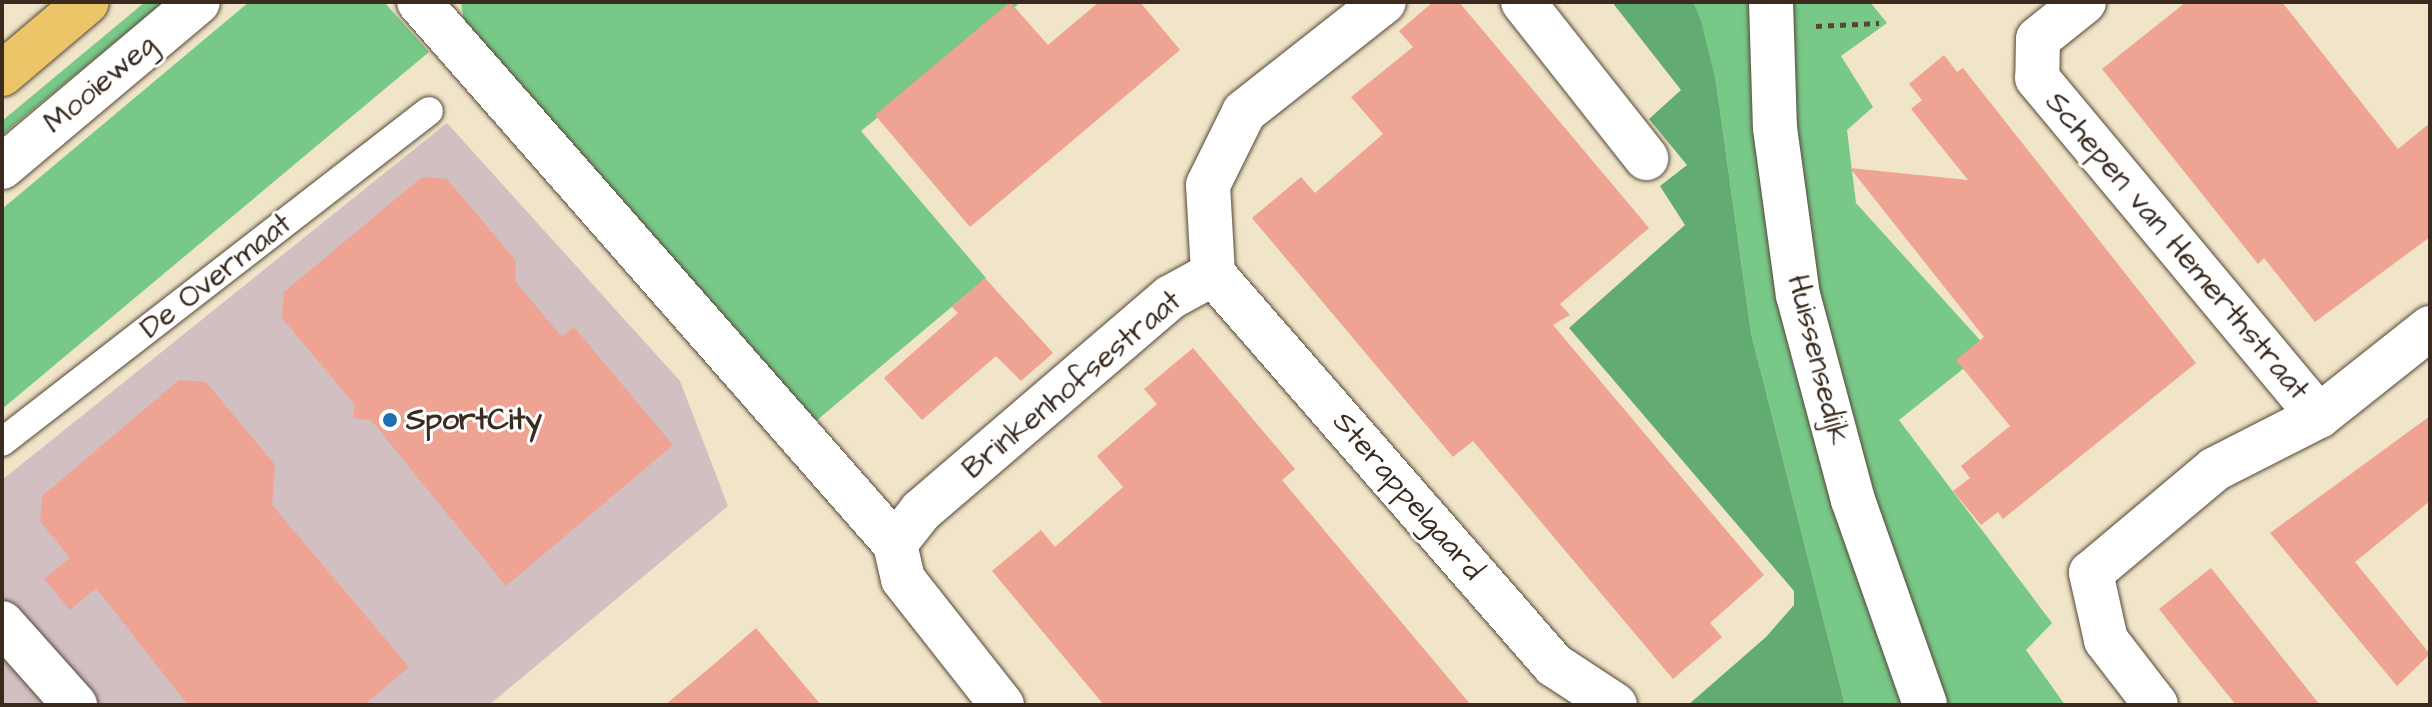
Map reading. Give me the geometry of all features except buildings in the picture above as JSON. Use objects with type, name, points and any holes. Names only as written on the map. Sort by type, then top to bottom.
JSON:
[{"type":"highway","points":[[2,74],[87,2]]},
{"type":"street","name":"Mooieweg","points":[[2,167],[198,2]]},
{"type":"street","points":[[419,2],[895,544],[903,579],[1002,705]]},
{"type":"street","name":"Brinkenhofsestraat","points":[[895,544],[921,511],[1171,297],[1213,274],[1208,185],[1244,112],[1384,2]]},
{"type":"street","points":[[1523,2],[1646,158]]},
{"type":"street","name":"Huissensedijk","points":[[1771,2],[1775,128],[1798,295],[1853,500],[1925,705]]},
{"type":"street","name":"Schepen van Hemerthstraat","points":[[2084,2],[2038,39],[2037,78],[2319,416]]},
{"type":"street","name":"Sterappelgaard","points":[[1213,274],[1554,665],[1615,705]]},
{"type":"street","points":[[2156,705],[2106,640],[2091,573],[2215,469],[2319,416],[2430,328]]},
{"type":"street","points":[[2,623],[75,705]]},
{"type":"lane","name":"De Overmaat","points":[[2,442],[429,111]]},
{"type":"path","points":[[1809,26],[1879,23]]},
{"type":"shaded area","points":[[447,123],[680,381],[728,506],[489,705],[2,705],[2,480]]},
{"type":"green space","points":[[145,2],[164,2],[2,135],[2,121]]},
{"type":"green space","points":[[249,2],[384,2],[429,52],[2,409],[2,209]]},
{"type":"green space","points":[[461,2],[1021,2],[861,131],[986,278],[810,426],[464,22]]},
{"type":"green space","points":[[1612,2],[1693,2],[1701,21],[1716,82],[1751,333],[1845,705],[1688,705],[1766,637],[1794,605],[1794,591],[1569,328],[1685,225],[1660,186],[1687,165],[1649,119],[1681,90]]},
{"type":"green space","points":[[1693,2],[1752,2],[1904,705],[1845,705],[1751,333],[1716,82]]},
{"type":"green space","points":[[1786,2],[1870,2],[1887,23],[1841,56],[1873,107],[1847,130],[1856,203],[1988,349],[1899,420],[2052,623],[2026,650],[2065,705],[1943,705],[1857,445],[1809,256]]},
{"type":"place","name":"SportCity","points":[[390,420]]}]
